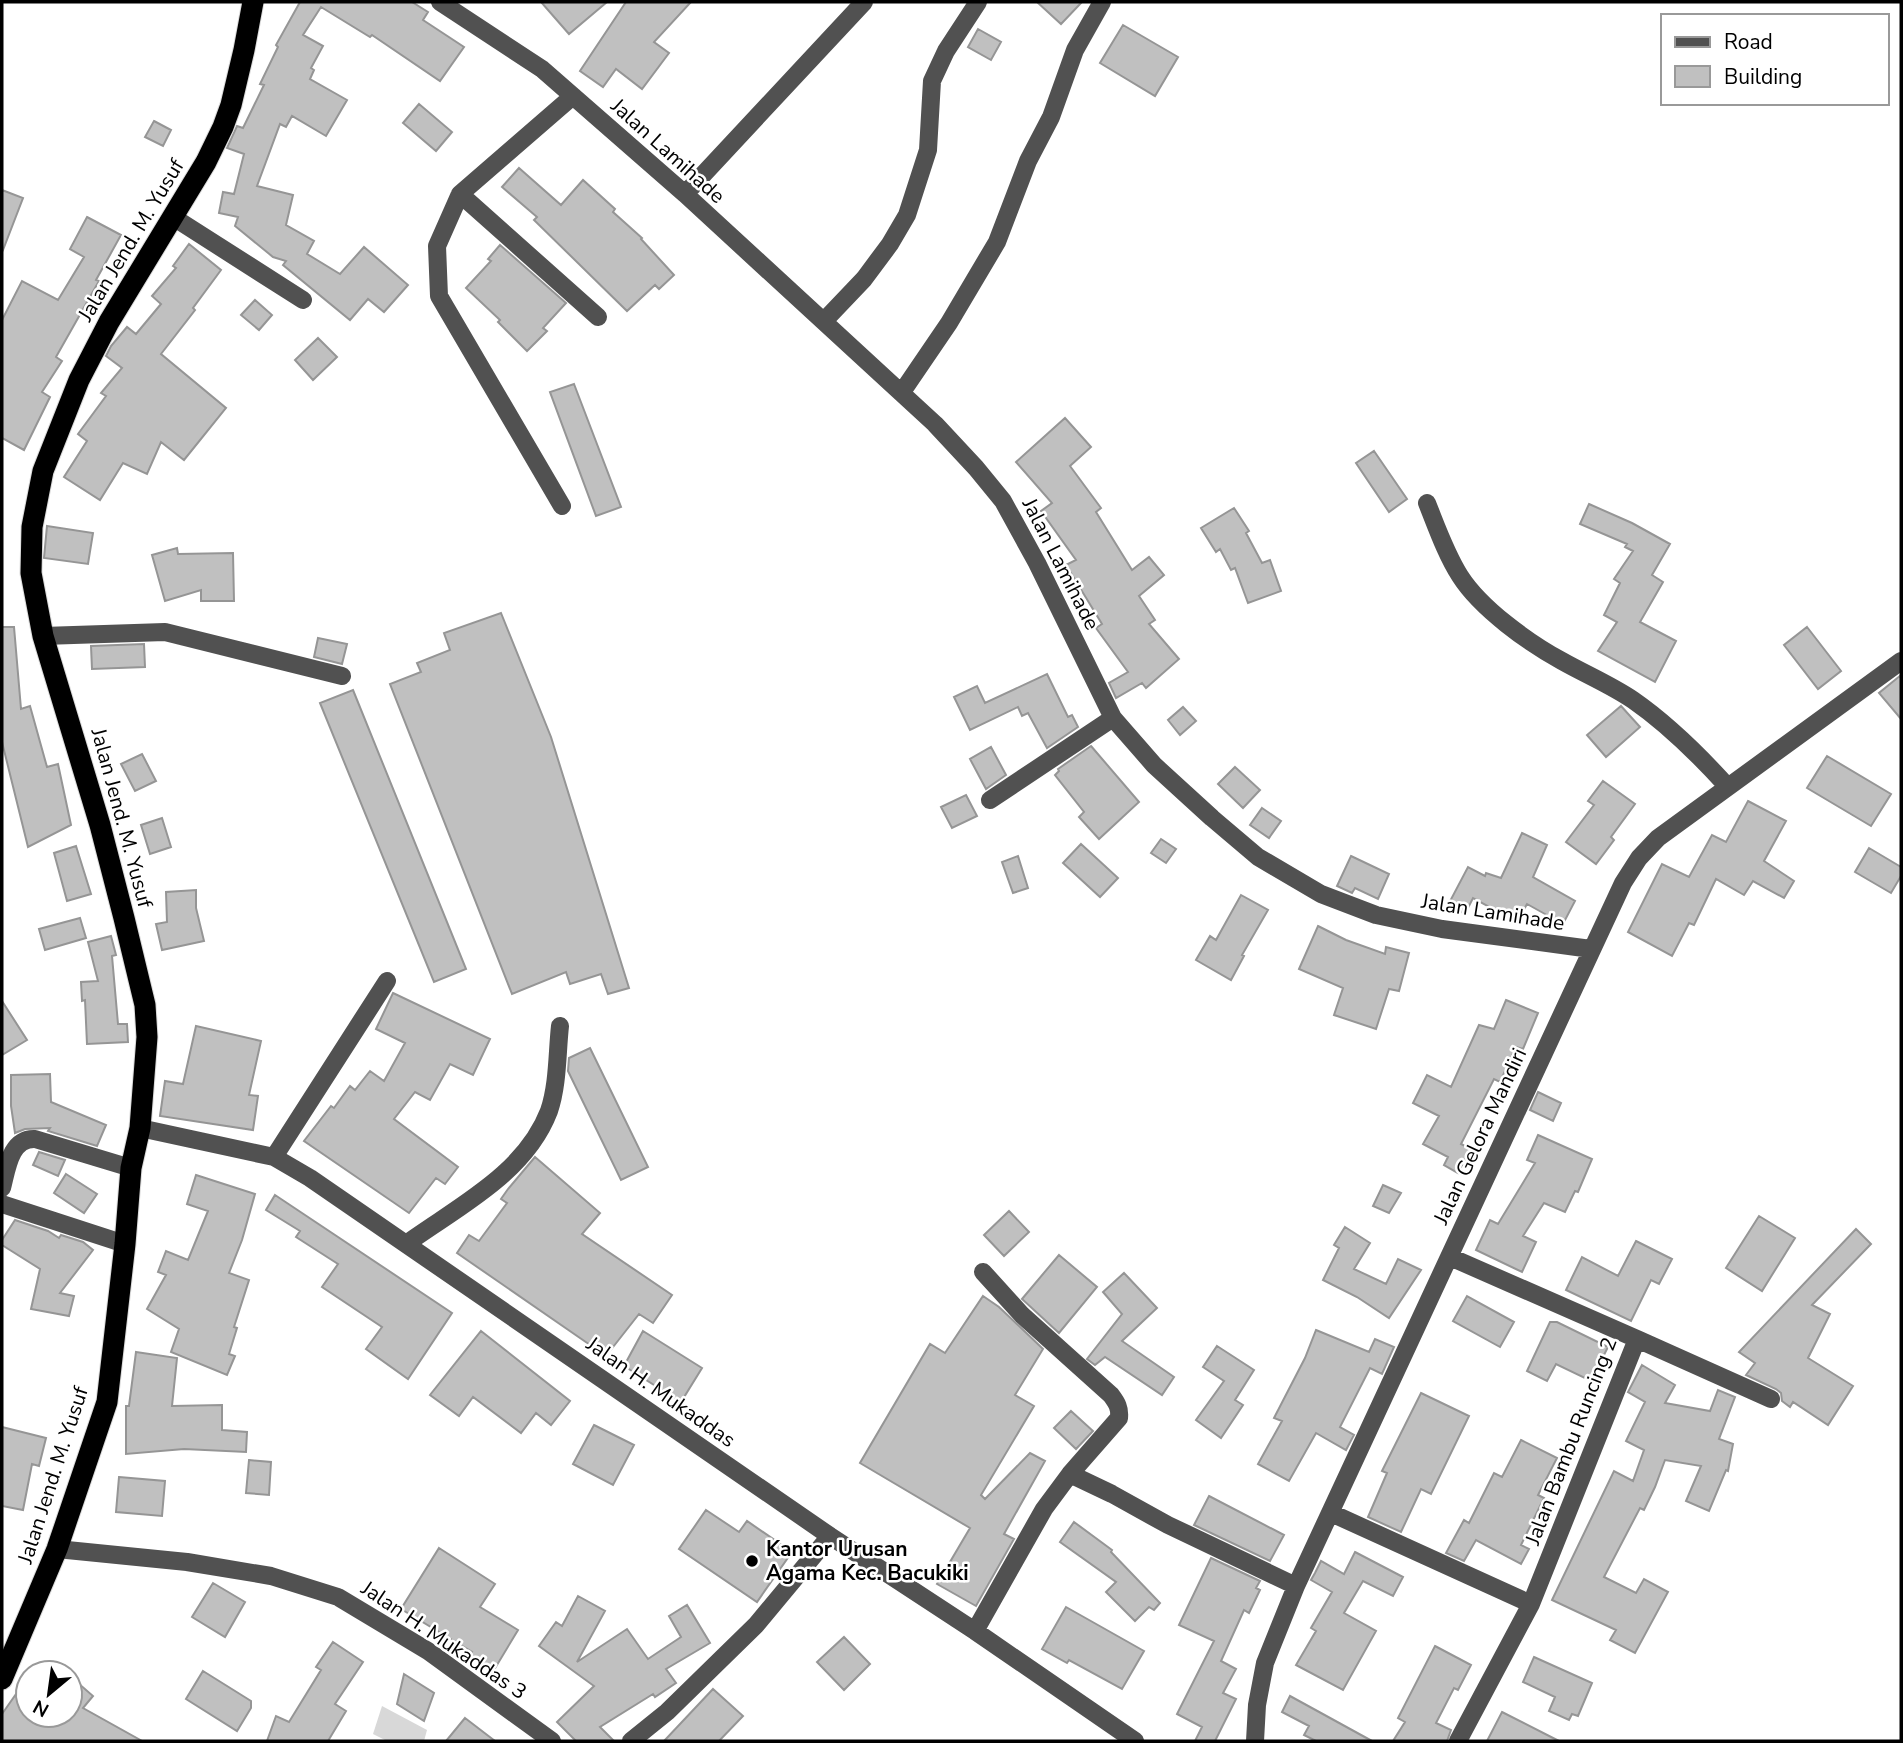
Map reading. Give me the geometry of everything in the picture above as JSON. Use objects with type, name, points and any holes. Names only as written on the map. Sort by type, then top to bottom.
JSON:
[{"type":"highway","name":"Jalan Jend. M. Yusuf","points":[[2,1679],[57,1549],[107,1402],[131,1168],[140,1128],[147,1048],[145,1005],[100,825],[43,636],[31,573],[32,527],[43,471],[68,405],[95,348],[206,162],[227,116],[253,2]]},
{"type":"street","name":"Jalan Lamihade","points":[[440,2],[542,69],[685,194],[730,238],[902,392],[976,468],[1003,501],[1037,563],[1113,718],[1154,765],[1230,834],[1258,857],[1321,894],[1376,915],[1442,929],[1591,949]]},
{"type":"street","points":[[685,194],[864,2]]},
{"type":"street","points":[[824,321],[864,279],[907,215],[928,150],[932,81],[946,51],[978,2]]},
{"type":"street","points":[[902,392],[949,323],[997,242],[1028,161],[1051,117],[1075,50],[1102,2]]},
{"type":"street","points":[[562,506],[439,296],[437,246],[460,194],[573,96]]},
{"type":"street","points":[[460,194],[598,317]]},
{"type":"street","points":[[173,217],[303,300]]},
{"type":"street","points":[[1427,503],[1441,540],[1462,579],[1485,604],[1513,629],[1559,659],[1631,699],[1692,747],[1727,786]]},
{"type":"street","points":[[43,636],[165,632],[342,676]]},
{"type":"street","name":"Jalan Gelora Mandiri","points":[[1255,1741],[1257,1705],[1265,1663],[1296,1586],[1623,883],[1639,858],[1658,838],[1901,661]]},
{"type":"street","points":[[990,800],[1113,718]]},
{"type":"street","points":[[274,1157],[387,981]]},
{"type":"street","points":[[405,1244],[476,1197],[526,1150],[550,1108],[560,1026]]},
{"type":"street","name":"Jalan H. Mukaddas","points":[[140,1128],[274,1157],[321,1185],[830,1536],[1136,1741]]},
{"type":"street","points":[[2,1188],[15,1147],[26,1139],[35,1139],[131,1168]]},
{"type":"street","points":[[2,1204],[125,1244]]},
{"type":"street","name":"Jalan Bambu Runcing 2","points":[[1450,1256],[1637,1339],[1531,1604],[1458,1741]]},
{"type":"street","points":[[975,1631],[1044,1509],[1070,1474],[1119,1418],[1118,1404],[1021,1315],[983,1272]]},
{"type":"street","points":[[1637,1339],[1771,1399]]},
{"type":"street","points":[[1070,1474],[1168,1525],[1296,1586]]},
{"type":"street","points":[[1331,1513],[1531,1604]]},
{"type":"street","points":[[631,1741],[667,1712],[756,1625],[830,1536]]},
{"type":"street","name":"Jalan H. Mukaddas 3","points":[[57,1549],[187,1562],[271,1576],[338,1597],[428,1651],[552,1741]]},
{"type":"shaded area","points":[[382,1706],[427,1730],[424,1741],[387,1741],[373,1734]]},
{"type":"building","points":[[300,2],[412,2],[428,12],[423,20],[464,47],[440,81],[372,35],[370,37],[321,7],[303,35],[323,46],[311,68],[314,70],[310,79],[347,100],[326,136],[292,116],[286,127],[280,124],[257,186],[293,195],[286,225],[314,241],[307,254],[340,274],[364,247],[408,285],[384,312],[368,299],[350,320],[283,265],[286,261],[273,257],[235,226],[238,217],[219,213],[223,192],[234,194],[244,154],[227,148],[237,126],[243,128],[264,85],[260,84],[278,47],[276,45]]},
{"type":"building","points":[[541,2],[607,2],[569,34]]},
{"type":"building","points":[[626,2],[691,2],[654,42],[669,53],[642,89],[616,69],[603,87],[580,71]]},
{"type":"building","points":[[1037,2],[1082,2],[1061,24]]},
{"type":"building","points":[[1123,25],[1178,57],[1155,96],[1100,63]]},
{"type":"building","points":[[978,29],[1001,42],[991,60],[968,47]]},
{"type":"building","points":[[419,104],[452,132],[436,151],[403,123]]},
{"type":"building","points":[[154,121],[171,130],[163,146],[145,137]]},
{"type":"building","points":[[519,168],[561,205],[583,180],[615,209],[613,212],[642,238],[674,275],[659,289],[655,285],[627,311],[534,220],[537,217],[502,187]]},
{"type":"building","points":[[2,190],[23,198],[3,250],[2,249]]},
{"type":"building","points":[[87,217],[121,235],[96,280],[99,281],[56,357],[62,361],[42,392],[50,397],[24,450],[2,438],[2,320],[22,281],[58,300],[84,257],[70,249]]},
{"type":"building","points":[[189,244],[221,270],[161,354],[226,408],[184,460],[161,442],[147,474],[123,463],[100,500],[64,477],[87,441],[78,434],[106,396],[101,393],[122,368],[106,356],[111,346],[127,327],[136,334],[161,304],[152,296],[176,268],[173,266]]},
{"type":"building","points":[[500,245],[566,303],[543,328],[547,331],[527,351],[498,322],[500,320],[466,288],[491,261],[488,259]]},
{"type":"building","points":[[255,300],[272,315],[259,330],[241,315]]},
{"type":"building","points":[[318,338],[337,357],[313,380],[295,360]]},
{"type":"building","points":[[574,384],[621,507],[596,516],[550,392]]},
{"type":"building","points":[[1065,418],[1091,447],[1070,466],[1101,508],[1096,512],[1132,570],[1149,557],[1164,575],[1139,596],[1155,620],[1149,624],[1179,659],[1146,688],[1142,683],[1116,698],[1109,683],[1128,672],[1096,628],[1102,624],[1066,565],[1076,560],[1041,511],[1052,503],[1016,462]]},
{"type":"building","points":[[1374,451],[1407,499],[1389,512],[1356,463]]},
{"type":"building","points":[[1589,504],[1670,544],[1652,575],[1663,582],[1640,622],[1676,641],[1655,682],[1598,651],[1617,622],[1604,615],[1620,583],[1614,579],[1633,551],[1625,547],[1627,544],[1580,524]]},
{"type":"building","points":[[1234,508],[1249,531],[1246,533],[1262,563],[1270,560],[1281,591],[1248,603],[1235,568],[1231,570],[1220,549],[1216,552],[1201,528]]},
{"type":"building","points":[[47,526],[93,533],[88,564],[44,558]]},
{"type":"building","points":[[177,548],[178,554],[233,553],[234,601],[201,601],[201,590],[165,601],[152,555]]},
{"type":"building","points":[[501,613],[551,737],[629,988],[608,994],[601,974],[570,984],[566,972],[512,994],[390,684],[421,672],[417,663],[450,650],[444,633]]},
{"type":"building","points":[[2,627],[14,627],[21,709],[30,706],[47,767],[58,764],[71,825],[28,847],[2,742]]},
{"type":"building","points":[[1807,627],[1841,671],[1818,689],[1784,645]]},
{"type":"building","points":[[318,638],[347,644],[342,664],[314,657]]},
{"type":"building","points":[[144,644],[145,667],[92,669],[91,646]]},
{"type":"building","points":[[1047,674],[1068,717],[1072,715],[1078,727],[1047,748],[1028,713],[1022,716],[1018,707],[970,730],[954,697],[977,686],[985,703]]},
{"type":"building","points":[[1901,675],[1901,719],[1879,693]]},
{"type":"building","points":[[353,690],[466,969],[434,982],[320,703]]},
{"type":"building","points":[[1621,706],[1640,727],[1606,757],[1587,735]]},
{"type":"building","points":[[1183,707],[1196,721],[1180,735],[1168,720]]},
{"type":"building","points":[[1091,746],[1139,802],[1099,839],[1079,817],[1084,812],[1055,775],[1058,769]]},
{"type":"building","points":[[991,747],[1006,775],[986,789],[970,759]]},
{"type":"building","points":[[142,754],[156,781],[135,791],[121,764]]},
{"type":"building","points":[[1827,756],[1891,794],[1871,826],[1807,788]]},
{"type":"building","points":[[1235,767],[1260,790],[1243,808],[1218,784]]},
{"type":"building","points":[[1603,781],[1635,804],[1611,837],[1614,840],[1596,864],[1566,842],[1594,805],[1588,801]]},
{"type":"building","points":[[966,795],[977,816],[952,828],[941,807]]},
{"type":"building","points":[[1748,801],[1786,821],[1764,861],[1794,881],[1784,898],[1753,881],[1744,895],[1716,879],[1694,925],[1689,923],[1672,956],[1628,932],[1662,864],[1689,877],[1712,835],[1726,842]]},
{"type":"building","points":[[1262,808],[1281,821],[1269,838],[1250,825]]},
{"type":"building","points":[[162,818],[171,847],[150,854],[141,825]]},
{"type":"building","points":[[1522,833],[1547,845],[1533,877],[1575,901],[1563,924],[1527,904],[1517,922],[1473,898],[1465,914],[1448,905],[1468,867],[1485,876],[1486,873],[1501,878]]},
{"type":"building","points":[[1161,839],[1176,849],[1166,863],[1151,853]]},
{"type":"building","points":[[1081,844],[1118,878],[1100,897],[1063,863]]},
{"type":"building","points":[[76,846],[91,894],[67,901],[54,853]]},
{"type":"building","points":[[1869,848],[1901,867],[1901,876],[1891,893],[1855,872]]},
{"type":"building","points":[[1018,856],[1028,888],[1013,893],[1002,862]]},
{"type":"building","points":[[1351,856],[1389,874],[1378,899],[1355,888],[1352,893],[1337,886]]},
{"type":"building","points":[[196,890],[196,908],[204,941],[162,950],[156,924],[167,922],[166,892]]},
{"type":"building","points":[[1241,895],[1268,910],[1231,980],[1196,960],[1210,936],[1216,940]]},
{"type":"building","points":[[80,918],[86,938],[45,950],[39,929]]},
{"type":"building","points":[[1318,926],[1346,940],[1385,954],[1386,947],[1409,953],[1399,991],[1389,989],[1376,1029],[1334,1015],[1343,988],[1299,969]]},
{"type":"building","points":[[111,936],[116,955],[112,956],[118,1024],[127,1024],[128,1042],[87,1044],[85,1000],[82,1001],[81,982],[98,981],[88,942]]},
{"type":"building","points":[[393,993],[490,1039],[473,1075],[450,1064],[430,1100],[415,1092],[394,1119],[458,1167],[445,1184],[436,1178],[409,1213],[304,1141],[331,1106],[334,1108],[350,1086],[355,1090],[370,1071],[384,1081],[405,1043],[376,1029]]},
{"type":"building","points":[[1506,1000],[1538,1013],[1523,1049],[1516,1047],[1500,1082],[1494,1079],[1461,1144],[1471,1149],[1458,1173],[1444,1165],[1448,1157],[1423,1144],[1439,1116],[1413,1103],[1427,1075],[1451,1087],[1479,1025],[1494,1029]]},
{"type":"building","points":[[2,1001],[27,1040],[2,1055]]},
{"type":"building","points":[[196,1026],[261,1041],[249,1095],[258,1096],[253,1130],[160,1116],[165,1081],[183,1084]]},
{"type":"building","points":[[590,1048],[648,1167],[621,1180],[568,1071],[569,1058]]},
{"type":"building","points":[[50,1074],[51,1102],[106,1125],[97,1146],[48,1131],[50,1128],[25,1129],[15,1133],[11,1106],[11,1075]]},
{"type":"building","points":[[1538,1092],[1561,1103],[1553,1121],[1530,1110]]},
{"type":"building","points":[[1538,1135],[1592,1159],[1578,1192],[1575,1191],[1565,1212],[1544,1203],[1523,1236],[1536,1242],[1522,1272],[1476,1250],[1490,1220],[1498,1224],[1535,1163],[1527,1160]]},
{"type":"building","points":[[39,1152],[65,1160],[58,1176],[33,1165]]},
{"type":"building","points":[[535,1157],[600,1213],[582,1234],[672,1295],[653,1323],[639,1314],[606,1356],[457,1253],[469,1235],[479,1241],[507,1203],[501,1199]]},
{"type":"building","points":[[66,1174],[97,1194],[84,1213],[54,1193]]},
{"type":"building","points":[[196,1175],[255,1194],[229,1273],[249,1280],[234,1327],[237,1328],[229,1354],[235,1356],[227,1375],[171,1352],[179,1329],[147,1309],[166,1275],[158,1272],[166,1251],[188,1260],[208,1211],[187,1204]]},
{"type":"building","points":[[1383,1185],[1401,1193],[1389,1213],[1373,1206]]},
{"type":"building","points":[[275,1195],[452,1313],[408,1379],[366,1349],[382,1327],[322,1287],[338,1264],[296,1237],[300,1231],[266,1210]]},
{"type":"building","points":[[1009,1211],[1029,1232],[1004,1256],[984,1235]]},
{"type":"building","points":[[1759,1216],[1795,1238],[1762,1291],[1726,1268]]},
{"type":"building","points":[[15,1220],[48,1231],[59,1238],[61,1235],[83,1242],[93,1250],[60,1293],[74,1296],[69,1316],[31,1309],[40,1269],[2,1245],[2,1240]]},
{"type":"building","points":[[1345,1227],[1370,1243],[1354,1269],[1386,1284],[1398,1259],[1421,1270],[1389,1318],[1357,1297],[1323,1280],[1339,1248],[1334,1245]]},
{"type":"building","points":[[1856,1229],[1871,1244],[1812,1305],[1830,1314],[1808,1358],[1853,1386],[1828,1425],[1793,1402],[1790,1407],[1782,1401],[1781,1393],[1776,1389],[1746,1375],[1755,1363],[1739,1352]]},
{"type":"building","points":[[1636,1241],[1672,1259],[1659,1284],[1651,1280],[1631,1321],[1566,1290],[1582,1257],[1618,1276]]},
{"type":"building","points":[[1059,1255],[1097,1287],[1059,1333],[1022,1299]]},
{"type":"building","points":[[1124,1273],[1157,1308],[1122,1341],[1174,1377],[1162,1395],[1105,1357],[1095,1365],[1087,1359],[1122,1314],[1103,1292]]},
{"type":"building","points":[[983,1296],[999,1307],[1043,1349],[1015,1395],[1034,1406],[981,1495],[985,1499],[1030,1453],[1045,1461],[1004,1534],[1014,1539],[976,1606],[937,1584],[970,1528],[860,1463],[930,1344],[945,1353]]},
{"type":"building","points":[[1467,1296],[1514,1322],[1500,1347],[1453,1321]]},
{"type":"building","points":[[1550,1322],[1557,1322],[1608,1347],[1591,1381],[1556,1364],[1547,1381],[1527,1371]]},
{"type":"building","points":[[1316,1330],[1369,1352],[1375,1339],[1394,1347],[1382,1374],[1370,1368],[1340,1427],[1354,1435],[1346,1450],[1316,1433],[1289,1481],[1258,1464],[1282,1421],[1274,1418],[1305,1358]]},
{"type":"building","points":[[481,1331],[570,1401],[551,1425],[536,1413],[521,1433],[473,1397],[459,1416],[430,1395]]},
{"type":"building","points":[[643,1331],[702,1368],[681,1402],[624,1366]]},
{"type":"building","points":[[1217,1346],[1254,1370],[1235,1400],[1243,1405],[1221,1438],[1196,1420],[1224,1381],[1203,1367]]},
{"type":"building","points":[[136,1352],[177,1358],[172,1406],[222,1405],[222,1430],[247,1432],[246,1452],[184,1449],[126,1454],[126,1406],[129,1406]]},
{"type":"building","points":[[1642,1365],[1675,1385],[1665,1403],[1710,1411],[1718,1390],[1735,1397],[1719,1439],[1733,1444],[1728,1471],[1726,1470],[1709,1511],[1686,1501],[1701,1466],[1665,1460],[1644,1510],[1640,1508],[1604,1577],[1636,1593],[1644,1579],[1668,1592],[1635,1653],[1610,1640],[1616,1630],[1552,1600],[1614,1471],[1633,1481],[1644,1450],[1626,1441],[1645,1402],[1628,1392]]},
{"type":"building","points":[[1421,1393],[1469,1416],[1431,1494],[1421,1489],[1401,1532],[1368,1517],[1387,1473],[1382,1471]]},
{"type":"building","points":[[1071,1411],[1093,1431],[1076,1449],[1054,1428]]},
{"type":"building","points":[[594,1425],[634,1445],[613,1485],[573,1464]]},
{"type":"building","points":[[2,1427],[46,1438],[39,1466],[32,1464],[23,1510],[2,1506]]},
{"type":"building","points":[[1521,1440],[1557,1458],[1538,1495],[1544,1498],[1521,1545],[1529,1549],[1521,1564],[1476,1540],[1464,1561],[1446,1553],[1464,1520],[1469,1523],[1494,1473],[1502,1477]]},
{"type":"building","points":[[249,1460],[271,1462],[269,1495],[246,1493]]},
{"type":"building","points":[[119,1477],[165,1481],[162,1516],[116,1512]]},
{"type":"building","points":[[1209,1496],[1284,1535],[1270,1561],[1194,1525]]},
{"type":"building","name":"Kantor Urusan Agama Kec. Bacukiki","points":[[706,1510],[739,1532],[747,1521],[792,1552],[757,1602],[679,1549]]},
{"type":"building","points":[[1074,1522],[1112,1550],[1160,1603],[1154,1610],[1149,1607],[1135,1621],[1106,1592],[1116,1582],[1060,1542]]},
{"type":"building","points":[[439,1548],[495,1584],[480,1607],[518,1630],[494,1670],[470,1656],[472,1652],[401,1609]]},
{"type":"building","points":[[1355,1552],[1403,1577],[1393,1596],[1363,1581],[1344,1613],[1376,1631],[1343,1690],[1296,1665],[1316,1631],[1311,1628],[1332,1592],[1311,1580],[1321,1561],[1344,1574]]},
{"type":"building","points":[[1211,1558],[1260,1581],[1256,1588],[1260,1590],[1249,1613],[1244,1610],[1221,1661],[1236,1669],[1223,1693],[1236,1699],[1215,1741],[1195,1741],[1202,1727],[1177,1714],[1214,1641],[1179,1625]]},
{"type":"building","points":[[213,1583],[245,1602],[225,1637],[192,1617]]},
{"type":"building","points":[[578,1596],[605,1611],[577,1662],[627,1629],[648,1659],[681,1637],[669,1616],[687,1605],[710,1643],[666,1669],[676,1683],[600,1727],[614,1741],[576,1741],[557,1722],[594,1686],[539,1646],[556,1622],[562,1626]]},
{"type":"building","points":[[1066,1607],[1144,1651],[1122,1689],[1069,1660],[1067,1663],[1042,1649]]},
{"type":"building","points":[[844,1637],[870,1664],[844,1690],[817,1662]]},
{"type":"building","points":[[333,1642],[363,1662],[335,1704],[346,1711],[328,1741],[267,1741],[276,1716],[289,1722],[321,1670],[316,1667]]},
{"type":"building","points":[[1435,1646],[1471,1665],[1458,1690],[1454,1688],[1436,1723],[1451,1730],[1447,1741],[1393,1741],[1405,1722],[1398,1718]]},
{"type":"building","points":[[1534,1657],[1592,1683],[1578,1716],[1572,1714],[1569,1720],[1549,1711],[1555,1697],[1523,1682]]},
{"type":"building","points":[[203,1671],[251,1701],[251,1708],[237,1731],[186,1699]]},
{"type":"building","points":[[404,1674],[434,1693],[424,1721],[397,1704]]},
{"type":"building","points":[[84,1688],[93,1696],[84,1707]]},
{"type":"building","points":[[713,1689],[743,1716],[719,1741],[664,1741]]},
{"type":"building","points":[[1290,1696],[1372,1741],[1316,1741],[1304,1735],[1309,1726],[1282,1712]]},
{"type":"building","points":[[14,1697],[14,1729],[84,1729],[84,1709],[142,1741],[2,1741],[2,1714]]},
{"type":"building","points":[[1502,1712],[1559,1741],[1487,1741]]},
{"type":"building","points":[[465,1718],[495,1741],[446,1741]]},
{"type":"place","name":"Kantor Urusan Agama Kec. Bacukiki","points":[[752,1561]]}]
